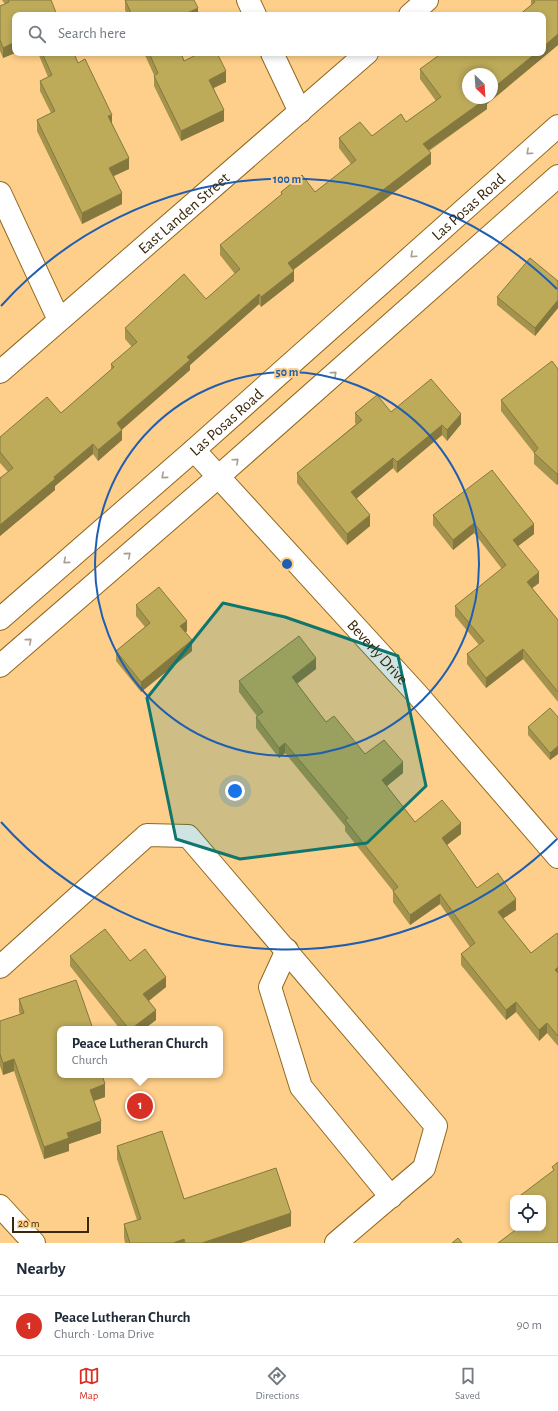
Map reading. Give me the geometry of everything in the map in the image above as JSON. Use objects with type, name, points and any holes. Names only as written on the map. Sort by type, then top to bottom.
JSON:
[{"type":"main road","points":[[248,0],[254,12]]},
{"type":"main road","points":[[413,12],[427,0]]},
{"type":"main road","points":[[273,56],[300,112]]},
{"type":"main road","name":"East Landen Street","points":[[0,372],[364,56]]},
{"type":"main road","name":"Las Posas Road","points":[[0,619],[194,450],[558,126]]},
{"type":"main road","points":[[0,666],[218,477],[558,176]]},
{"type":"main road","points":[[0,193],[59,320]]},
{"type":"main road","name":"Beverly Drive","points":[[194,450],[417,694],[558,857]]},
{"type":"main road","points":[[0,967],[147,836],[188,836],[436,1126],[424,1168],[336,1243]]},
{"type":"main road","points":[[287,950],[270,986],[301,1087],[391,1197]]},
{"type":"main road","points":[[0,1206],[34,1243]]},
{"type":"highlighted area","points":[[223,603],[285,617],[398,656],[426,786],[367,843],[240,859],[176,839],[147,698]]},
{"type":"building","points":[[8,0],[51,0],[56,12],[12,12],[12,44],[3,48],[0,40],[0,6],[9,2]]},
{"type":"building","points":[[125,0],[194,0],[198,8],[189,12],[131,12]]},
{"type":"building","points":[[533,0],[558,0],[558,34],[546,44],[546,12],[523,12],[535,2]]},
{"type":"building","points":[[43,56],[75,56],[78,63],[85,59],[112,115],[108,116],[129,158],[109,168],[122,193],[82,213],[37,120],[55,111],[40,81],[52,75]]},
{"type":"building","points":[[150,56],[182,56],[184,61],[194,56],[218,56],[226,71],[209,80],[224,110],[181,131],[154,76],[158,73]]},
{"type":"building","points":[[438,56],[532,56],[498,84],[498,68],[462,68],[462,104],[479,104],[423,144],[431,153],[288,263],[294,271],[261,297],[259,294],[187,357],[190,360],[117,423],[122,430],[98,450],[93,444],[54,477],[55,479],[0,525],[0,478],[13,468],[0,452],[0,437],[47,397],[61,413],[114,367],[111,364],[137,342],[125,328],[184,274],[206,299],[240,269],[220,245],[282,194],[281,192],[302,175],[315,192],[356,160],[339,138],[360,122],[372,136],[401,114],[406,122],[441,97],[420,69]]},
{"type":"building","points":[[530,258],[558,281],[558,300],[535,328],[497,297]]},
{"type":"building","points":[[552,361],[558,369],[557,474],[534,453],[538,448],[501,400]]},
{"type":"building","points":[[431,379],[461,414],[447,430],[442,425],[397,462],[393,458],[351,492],[370,515],[347,534],[297,473],[362,420],[355,413],[377,395],[391,412]]},
{"type":"building","points":[[492,470],[534,524],[513,540],[539,572],[527,582],[558,620],[558,692],[523,649],[486,678],[467,654],[484,641],[455,606],[506,565],[474,523],[453,540],[433,515]]},
{"type":"building","points":[[159,587],[187,621],[180,626],[192,640],[141,682],[116,651],[150,623],[136,605]]},
{"type":"building","points":[[299,636],[316,658],[292,677],[326,722],[334,716],[365,754],[384,740],[403,762],[382,780],[415,822],[442,800],[461,823],[442,838],[477,888],[498,873],[516,899],[498,912],[531,953],[557,933],[558,967],[555,970],[558,973],[558,1036],[547,1023],[539,1030],[516,1002],[506,1010],[461,954],[475,943],[440,894],[410,915],[393,891],[398,887],[345,820],[348,818],[285,743],[279,748],[256,717],[263,712],[239,681]]},
{"type":"building","points":[[550,708],[558,717],[558,746],[550,753],[528,727]]},
{"type":"building","points":[[105,929],[130,961],[145,949],[166,977],[143,994],[156,1010],[135,1026],[127,1026],[70,956]]},
{"type":"building","points":[[76,980],[92,1026],[57,1026],[57,1078],[103,1078],[105,1084],[90,1090],[101,1121],[67,1133],[69,1138],[44,1147],[14,1059],[3,1063],[0,1054],[0,1021],[24,1013],[19,999]]},
{"type":"building","points":[[162,1131],[184,1199],[276,1168],[291,1213],[202,1243],[185,1243],[184,1239],[173,1243],[130,1243],[124,1224],[141,1219],[117,1146]]},
{"type":"building","points":[[558,1162],[558,1243],[498,1243],[514,1231],[546,1231],[546,1195],[521,1195],[554,1170],[552,1167]]},
{"type":"building","points":[[458,1238],[462,1243],[452,1243]]},
{"type":"place","name":"Peace Lutheran Church","points":[[140,1106]]}]
